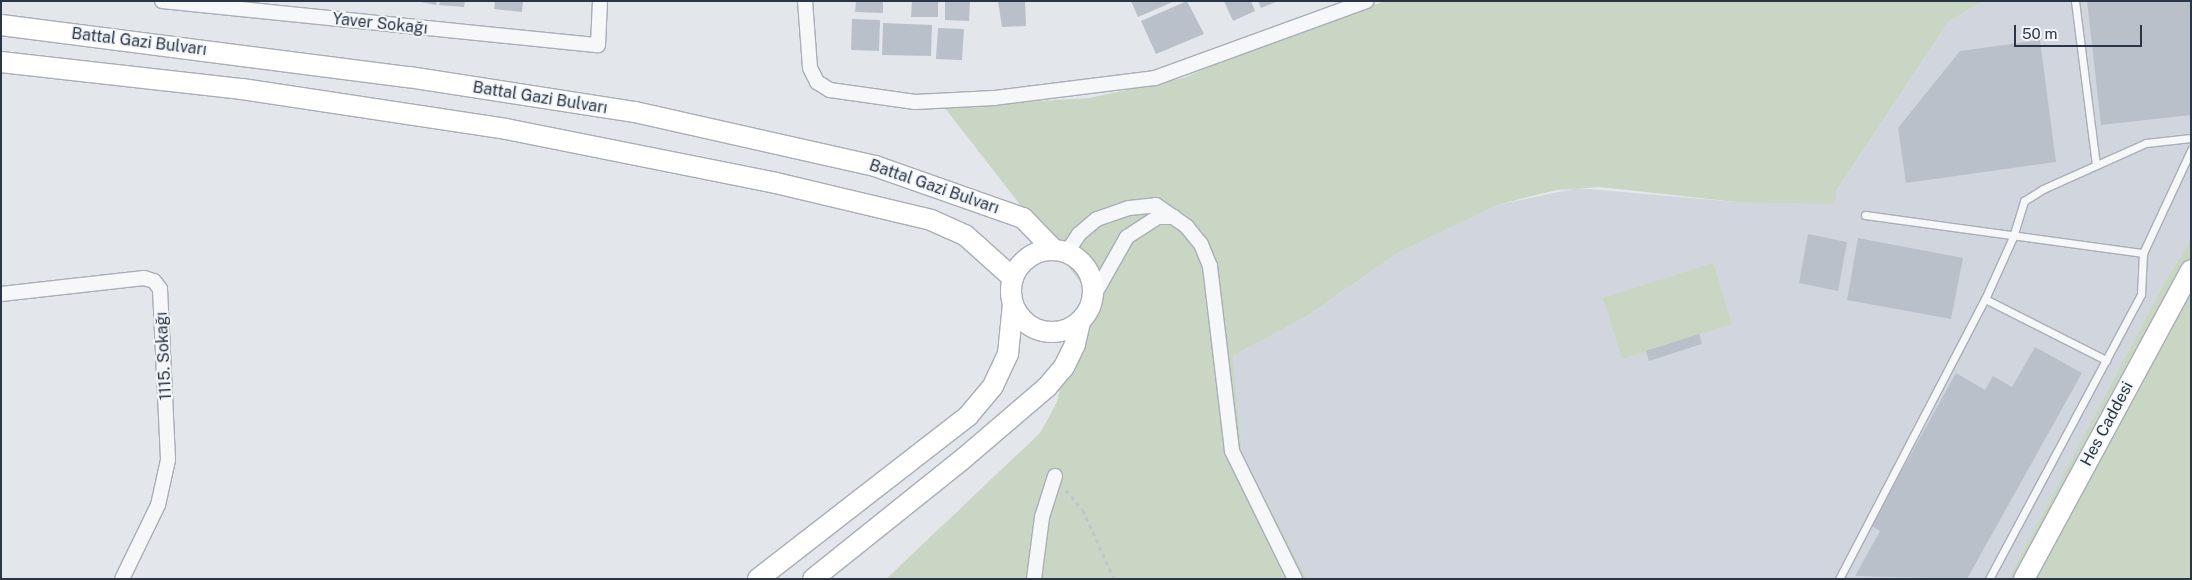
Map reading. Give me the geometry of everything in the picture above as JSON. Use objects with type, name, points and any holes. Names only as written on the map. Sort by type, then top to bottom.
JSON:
[{"type":"street","name":"Yaver Sokağı","points":[[162,1],[247,6],[598,45],[600,1]]},
{"type":"street","points":[[805,1],[810,68],[817,82],[830,90],[915,102],[994,98],[1155,78],[1366,1]]},
{"type":"street","name":"Battal Gazi Bulvarı","points":[[1,25],[409,77],[635,112],[875,166],[1023,218],[1061,251]]},
{"type":"street","name":"Battal Gazi Bulvarı","points":[[1,62],[242,89],[506,129],[776,183],[931,220],[965,235],[1013,278]]},
{"type":"street","points":[[758,579],[968,416],[992,386],[1008,354],[1013,304],[1013,278],[1029,257],[1061,251],[1097,219],[1129,208],[1156,205],[1174,217],[1201,244],[1210,266],[1232,451],[1295,579]]},
{"type":"street","points":[[813,579],[964,458],[1046,387],[1064,367],[1075,344],[1080,322],[1127,237],[1158,217],[1174,217]]},
{"type":"street","points":[[1061,251],[1088,270],[1093,297]]},
{"type":"street","name":"Hes Caddesi","points":[[2024,579],[2191,270]]},
{"type":"street","name":"1115. Sokağı","points":[[1,294],[144,278],[154,281],[160,288],[168,460],[158,505],[122,579]]},
{"type":"street","points":[[1013,304],[1029,325],[1041,331],[1055,332],[1080,322]]},
{"type":"street","points":[[1034,579],[1042,516],[1055,476]]},
{"type":"lane","points":[[2075,1],[2096,165]]},
{"type":"lane","points":[[1839,579],[1985,299],[2013,237],[2024,201],[2043,188],[2146,143],[2191,138]]},
{"type":"lane","points":[[1990,579],[2141,294],[2142,254],[2191,150]]},
{"type":"lane","points":[[1865,215],[2142,254]]},
{"type":"lane","points":[[1985,299],[2106,360]]},
{"type":"path","points":[[1055,476],[1083,510],[1114,579]]},
{"type":"shaded area","points":[[1983,1],[2191,1],[2191,239],[2162,287],[2008,579],[1307,579],[1242,454],[1233,356],[1307,316],[1398,253],[1497,205],[1578,188],[1736,202],[1836,191],[1948,22]]},
{"type":"green space","points":[[1385,1],[1983,1],[1948,22],[1836,191],[1834,204],[1736,202],[1600,187],[1557,190],[1536,195],[1497,205],[1398,253],[1307,316],[1233,356],[1242,454],[1307,579],[886,579],[1040,433],[1057,402],[1064,370],[1095,301],[944,107],[1089,98],[1184,78],[1229,58]]},
{"type":"green space","points":[[2191,239],[2191,579],[2008,579],[2162,287]]},
{"type":"green space","points":[[1713,263],[1732,324],[1622,359],[1603,298]]},
{"type":"building","points":[[416,1],[437,1],[436,5]]},
{"type":"building","points":[[440,1],[465,1],[464,7],[439,5]]},
{"type":"building","points":[[495,1],[523,1],[522,12],[494,9]]},
{"type":"building","points":[[856,1],[883,1],[883,13],[855,12]]},
{"type":"building","points":[[912,1],[938,1],[938,17],[911,17]]},
{"type":"building","points":[[945,1],[970,1],[969,21],[945,20]]},
{"type":"building","points":[[998,1],[1025,1],[1026,26],[1002,27]]},
{"type":"building","points":[[1131,1],[1175,1],[1138,17]]},
{"type":"building","points":[[1187,1],[1204,34],[1156,54],[1141,21]]},
{"type":"building","points":[[1224,1],[1251,1],[1255,11],[1233,21]]},
{"type":"building","points":[[1258,1],[1278,1],[1261,8]]},
{"type":"building","points":[[2087,1],[2191,1],[2191,115],[2101,125]]},
{"type":"building","points":[[852,19],[880,20],[879,51],[851,50]]},
{"type":"building","points":[[883,23],[932,25],[931,56],[882,55]]},
{"type":"building","points":[[938,28],[964,29],[962,60],[936,59]]},
{"type":"building","points":[[2040,40],[2056,162],[1906,183],[1898,128],[1960,51]]},
{"type":"building","points":[[1808,234],[1847,242],[1838,291],[1799,283]]},
{"type":"building","points":[[1858,238],[1963,258],[1951,319],[1847,300]]},
{"type":"building","points":[[1699,334],[1702,344],[1649,361],[1646,351]]},
{"type":"building","points":[[2035,347],[2082,373],[1967,579],[1855,576],[1880,531],[1871,526],[1956,373],[1985,390],[1993,376],[2012,387]]}]
